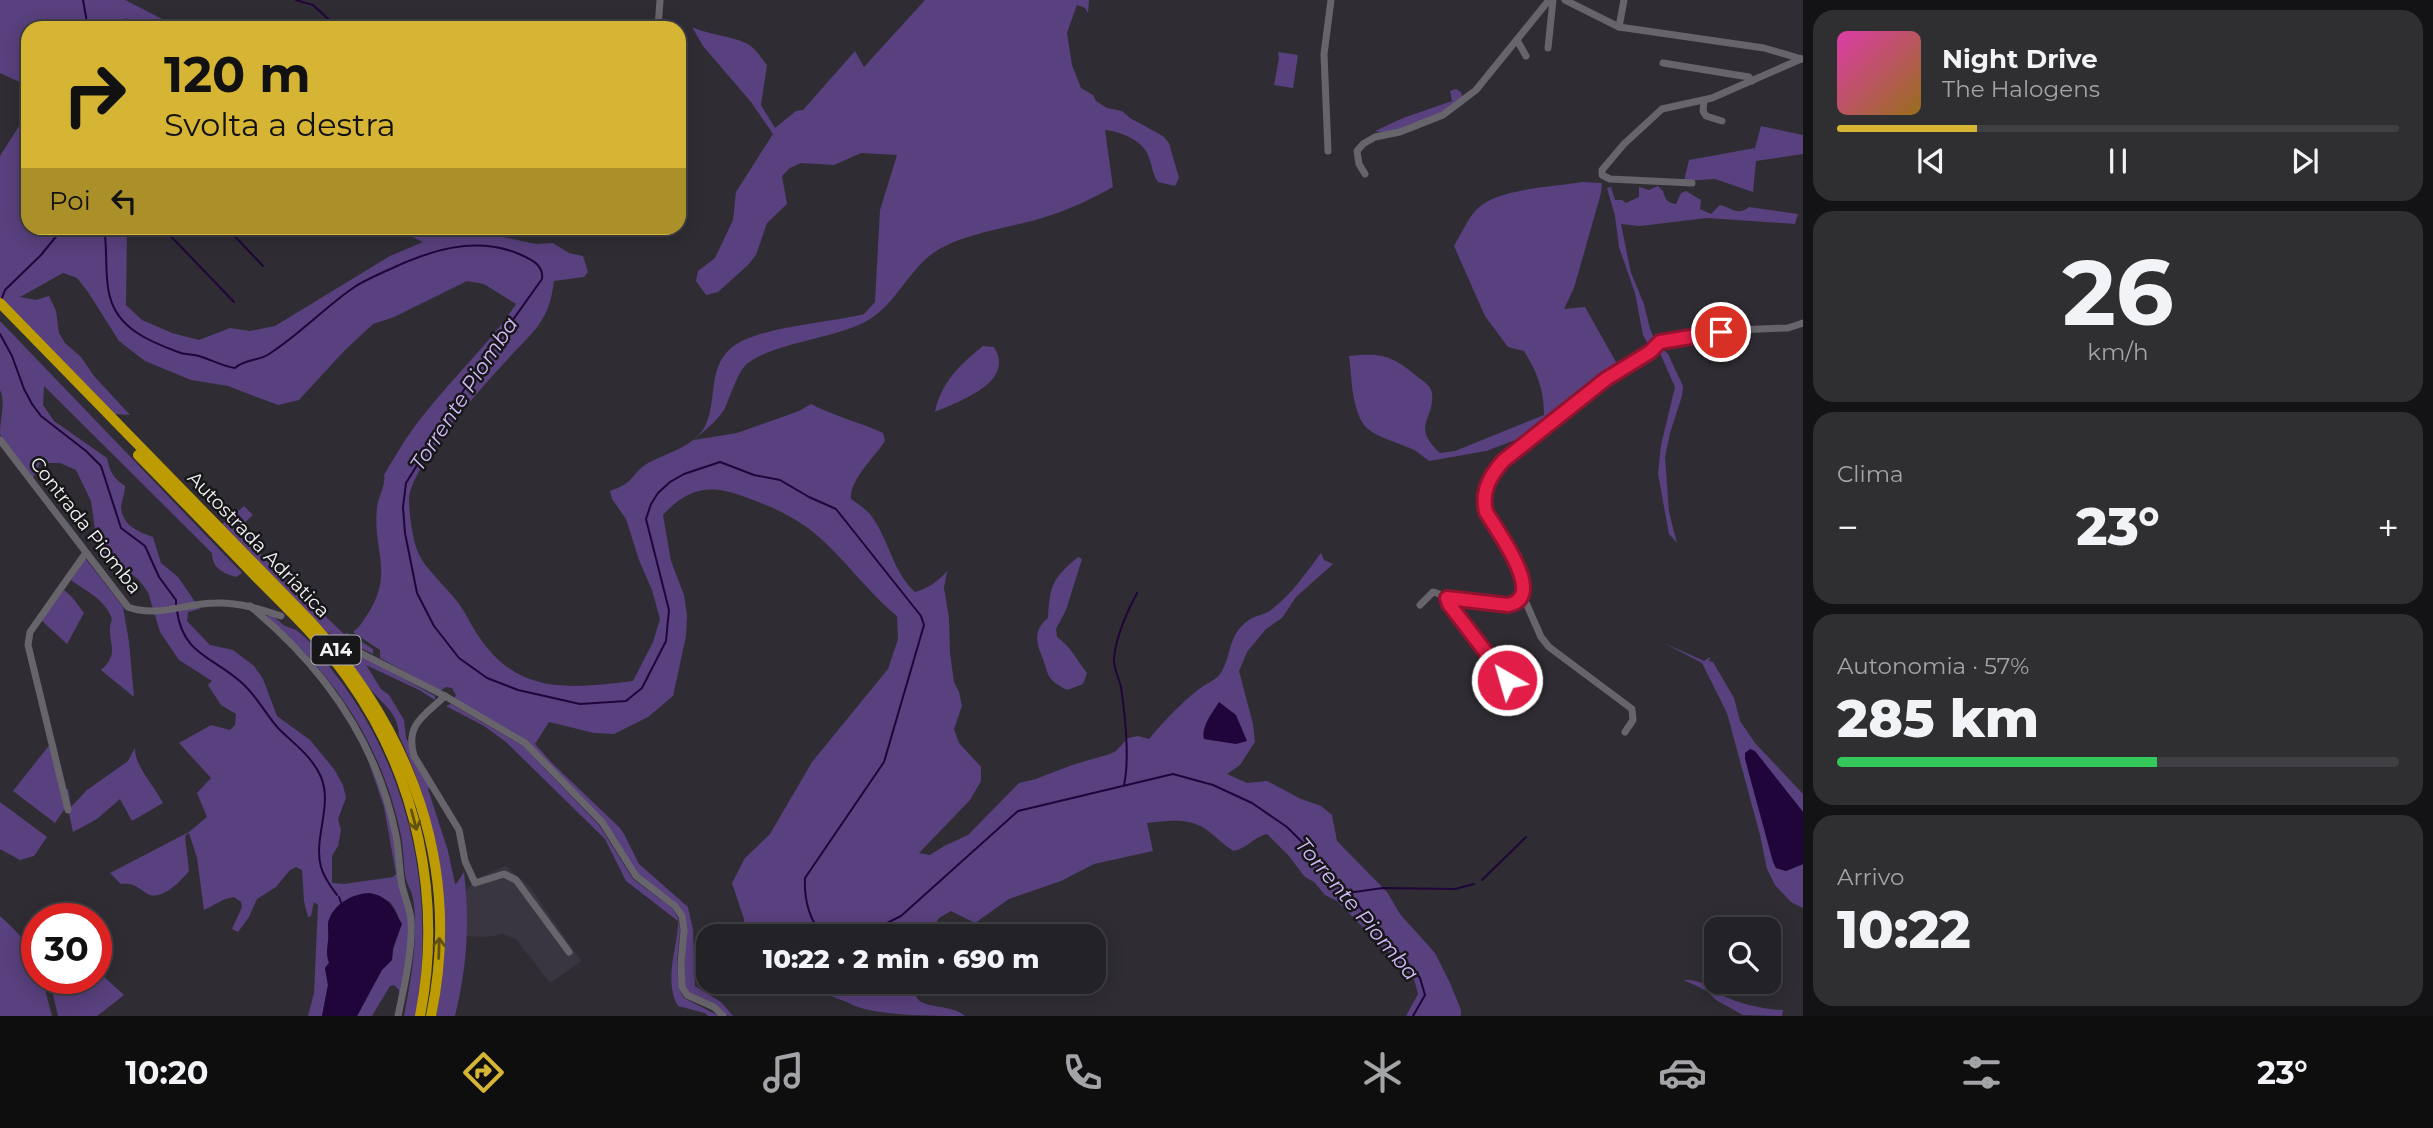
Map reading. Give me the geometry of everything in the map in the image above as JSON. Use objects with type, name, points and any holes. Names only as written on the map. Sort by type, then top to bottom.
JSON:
[{"type":"highway","name":"Autostrada Adriatica","points":[[0,303],[59,369],[307,629],[346,676],[373,719],[396,765],[406,794],[417,831],[425,877],[428,946],[420,1016]]},
{"type":"highway","name":"Autostrada Adriatica","points":[[0,313],[319,631],[359,678],[385,720],[417,792],[436,872],[439,959],[431,1016]]},
{"type":"street","points":[[658,21],[660,0]]},
{"type":"street","points":[[1328,151],[1324,54],[1331,0]]},
{"type":"street","points":[[1365,174],[1359,164],[1357,151],[1363,144],[1376,137],[1400,132],[1443,115],[1476,90],[1551,0]]},
{"type":"street","points":[[1548,48],[1551,0]]},
{"type":"street","points":[[1565,0],[1619,27],[1764,48],[1802,59]]},
{"type":"street","points":[[1619,27],[1624,0]]},
{"type":"street","points":[[1517,40],[1526,56]]},
{"type":"street","points":[[1692,183],[1610,179],[1602,175],[1602,170],[1624,144],[1662,109],[1704,101],[1802,59]]},
{"type":"street","points":[[1663,63],[1749,77],[1752,81]]},
{"type":"street","points":[[1704,101],[1703,111],[1706,116],[1722,121]]},
{"type":"street","points":[[1625,732],[1633,720],[1632,709],[1549,647],[1541,637],[1523,596],[1524,589],[1517,565],[1486,512],[1484,503],[1489,480],[1503,461],[1606,379],[1650,352],[1660,342],[1734,330],[1788,328],[1803,324]]},
{"type":"street","name":"Contrada Piomba","points":[[0,440],[128,607],[144,612],[213,603],[250,606],[281,616]]},
{"type":"street","points":[[68,810],[28,645],[30,632],[85,554]]},
{"type":"street","points":[[1420,605],[1433,592],[1447,598],[1508,605],[1517,603],[1523,596]]},
{"type":"street","points":[[1447,598],[1507,680],[1508,687],[1494,702]]},
{"type":"street","points":[[250,606],[294,645],[321,676],[364,740],[378,771],[396,835],[401,882],[411,920],[411,938],[398,1016]]},
{"type":"street","points":[[341,643],[445,696],[525,743],[602,822],[636,876],[674,905],[682,916],[684,930],[681,978],[687,995],[714,1007],[723,1016]]},
{"type":"street","points":[[445,696],[413,727],[411,744],[414,755],[459,830],[470,873],[475,883],[504,874],[516,880],[569,952]]},
{"type":"shaded area","points":[[0,0],[125,0],[166,21],[133,21],[126,18],[124,21],[21,21],[21,83],[0,73]]},
{"type":"shaded area","points":[[925,0],[1089,0],[1088,13],[1085,8],[1077,5],[1067,33],[1072,65],[1081,88],[1107,108],[1122,111],[1163,136],[1169,143],[1179,178],[1175,186],[1158,182],[1148,155],[1141,145],[1123,134],[1105,130],[1113,187],[1054,214],[968,237],[943,247],[921,264],[875,316],[850,328],[759,356],[744,367],[724,410],[714,422],[694,440],[737,433],[799,411],[811,404],[883,433],[885,441],[858,477],[851,492],[851,499],[876,522],[895,564],[915,592],[925,589],[947,571],[944,588],[949,618],[950,653],[954,682],[962,706],[954,729],[959,743],[981,767],[981,781],[970,800],[919,853],[930,855],[968,835],[1019,783],[1110,754],[1128,738],[1138,736],[1149,739],[1185,701],[1220,674],[1238,630],[1251,619],[1278,604],[1321,553],[1324,560],[1333,564],[1296,597],[1282,618],[1266,629],[1247,652],[1239,671],[1255,742],[1240,765],[1227,774],[1247,783],[1267,781],[1321,806],[1332,815],[1337,841],[1387,892],[1400,914],[1435,953],[1450,983],[1461,1016],[1406,1016],[1418,994],[1414,979],[1337,901],[1325,895],[1314,882],[1305,877],[1267,834],[1234,851],[1207,830],[1186,822],[1147,823],[1153,851],[1094,864],[1061,881],[1009,899],[975,923],[951,911],[939,918],[935,924],[743,924],[732,883],[745,858],[770,834],[812,762],[888,669],[898,639],[897,616],[808,528],[762,503],[721,490],[691,494],[663,515],[671,561],[684,595],[687,616],[686,636],[673,696],[648,717],[614,734],[594,733],[549,722],[535,744],[619,827],[639,864],[688,907],[693,930],[696,994],[708,994],[721,1002],[733,1016],[713,1010],[684,987],[684,916],[638,875],[614,835],[526,742],[454,699],[456,695],[452,688],[446,687],[440,691],[380,658],[380,650],[353,632],[367,615],[380,586],[381,561],[376,523],[384,475],[420,420],[516,304],[484,284],[467,281],[394,317],[373,324],[299,400],[278,405],[228,386],[191,380],[145,361],[119,341],[77,278],[63,273],[20,297],[36,300],[49,296],[56,311],[59,333],[65,343],[81,357],[94,376],[130,415],[114,414],[0,298],[0,156],[21,123],[21,235],[127,235],[126,305],[142,320],[172,333],[199,340],[230,328],[250,331],[275,326],[390,256],[423,242],[408,235],[493,235],[536,244],[553,243],[569,253],[583,256],[588,272],[584,277],[554,281],[548,307],[538,326],[481,389],[434,448],[413,485],[409,499],[410,517],[420,556],[461,606],[482,641],[498,660],[516,673],[535,681],[556,685],[579,686],[633,681],[653,642],[660,619],[626,519],[612,499],[610,491],[628,482],[645,465],[688,444],[702,432],[709,414],[719,366],[730,349],[741,342],[774,331],[864,314],[875,302],[880,210],[897,155],[861,153],[834,165],[801,163],[790,168],[782,176],[787,204],[767,223],[756,255],[718,292],[706,295],[696,281],[698,271],[715,258],[733,220],[736,192],[773,134],[751,102],[703,46],[692,27],[740,41],[758,53],[767,65],[761,105],[775,128],[796,111],[803,110],[855,51],[864,67]],"holes":[[[1219,703],[1246,740],[1203,733]]]},
{"type":"shaded area","points":[[1278,52],[1298,55],[1293,88],[1274,85]]},
{"type":"shaded area","points":[[1456,89],[1461,92],[1463,99],[1434,118],[1396,131],[1375,131],[1452,101],[1450,91]]},
{"type":"shaded area","points":[[1761,126],[1803,135],[1803,154],[1756,161],[1753,192],[1715,179],[1684,181],[1689,160],[1755,148]]},
{"type":"shaded area","points":[[1582,182],[1602,183],[1601,193],[1574,288],[1564,309],[1585,307],[1616,362],[1631,360],[1539,431],[1486,451],[1429,461],[1416,451],[1379,436],[1366,427],[1356,406],[1349,356],[1387,357],[1427,384],[1432,391],[1432,403],[1425,429],[1431,444],[1440,453],[1455,451],[1544,415],[1541,389],[1533,366],[1524,351],[1508,347],[1485,316],[1454,246],[1471,217],[1486,202],[1512,193]]},
{"type":"shaded area","points":[[1658,186],[1670,203],[1676,204],[1681,193],[1686,191],[1701,200],[1700,209],[1711,214],[1720,205],[1738,211],[1749,207],[1798,214],[1795,224],[1707,218],[1640,226],[1621,224],[1631,273],[1644,304],[1650,329],[1656,342],[1668,354],[1683,386],[1665,457],[1669,512],[1677,543],[1669,534],[1658,474],[1661,445],[1675,387],[1660,353],[1649,346],[1643,335],[1635,293],[1619,247],[1615,216],[1607,188],[1611,187],[1615,200],[1626,203],[1639,197],[1639,187],[1649,190]]},
{"type":"shaded area","points":[[0,321],[242,573],[236,577],[219,569],[214,563],[212,553],[44,386],[43,405],[54,421],[107,458],[113,474],[125,486],[121,508],[128,524],[153,537],[161,563],[178,577],[200,609],[188,612],[187,621],[210,645],[233,650],[254,666],[263,679],[277,716],[310,740],[334,769],[343,785],[346,798],[338,819],[341,830],[338,846],[332,856],[332,883],[344,884],[393,877],[396,874],[384,807],[358,731],[381,782],[406,899],[410,938],[399,995],[399,990],[394,985],[390,986],[372,1016],[357,1016],[382,969],[392,960],[400,925],[389,901],[337,908],[328,922],[329,963],[325,968],[328,985],[322,1016],[308,1016],[314,993],[318,905],[314,902],[311,916],[308,917],[302,870],[296,867],[290,870],[276,887],[257,899],[238,932],[232,929],[242,907],[241,902],[234,897],[204,910],[197,858],[189,833],[185,836],[189,871],[164,893],[152,895],[138,887],[121,884],[110,873],[189,832],[207,817],[197,793],[211,778],[179,743],[211,725],[230,730],[235,725],[236,714],[221,705],[208,685],[212,681],[179,660],[160,632],[148,592],[139,580],[103,552],[97,543],[91,501],[76,470],[60,463],[40,463],[33,478],[5,443],[0,433],[3,405],[0,390]]},
{"type":"shaded area","points":[[983,346],[994,347],[999,359],[998,370],[992,380],[970,396],[935,412],[947,383]]},
{"type":"shaded area","points":[[244,506],[253,515],[241,526],[254,540],[251,545],[344,634],[347,633],[373,649],[373,654],[324,631],[222,524]]},
{"type":"shaded area","points":[[1078,557],[1082,559],[1066,610],[1056,629],[1057,637],[1070,649],[1087,673],[1083,684],[1067,690],[1055,683],[1049,675],[1039,649],[1037,635],[1048,618],[1054,583]]},
{"type":"shaded area","points":[[85,558],[123,607],[134,697],[101,670],[111,657],[112,619],[100,601],[71,580]]},
{"type":"shaded area","points":[[64,590],[84,613],[67,644],[41,620]]},
{"type":"shaded area","points":[[270,615],[302,634],[335,674],[383,751],[399,793],[412,836],[419,881],[421,971],[416,1016],[404,1016],[414,953],[414,903],[406,879],[400,831],[392,800],[381,770],[353,715],[315,665],[269,621],[267,617]]},
{"type":"shaded area","points":[[1664,643],[1704,661],[1710,657],[1709,661],[1713,662],[1734,698],[1740,721],[1755,743],[1803,794],[1803,812],[1755,752],[1745,753],[1776,868],[1786,871],[1803,864],[1803,908],[1791,902],[1775,885],[1767,869],[1727,713],[1702,663]]},
{"type":"shaded area","points":[[339,647],[435,696],[435,700],[366,665],[404,720],[406,738],[430,788],[428,789],[448,851],[455,884],[464,872],[466,944],[455,1016],[436,1016],[441,979],[443,908],[434,838],[425,804],[394,717]]},
{"type":"shaded area","points":[[1219,702],[1236,715],[1247,741],[1236,744],[1204,739],[1206,724]]},
{"type":"shaded area","points":[[451,704],[523,746],[599,825],[633,879],[672,908],[678,918],[680,930],[677,962],[679,989],[684,998],[719,1016],[708,1016],[678,1006],[671,975],[678,921],[626,881],[605,839],[506,742],[484,726],[446,706]]},
{"type":"shaded area","points":[[51,743],[66,807],[55,823],[13,791]]},
{"type":"shaded area","points":[[135,748],[141,769],[163,803],[132,821],[120,799],[97,819],[73,832],[64,789],[68,789],[71,807],[87,790],[128,761]]},
{"type":"shaded area","points":[[1750,749],[1755,751],[1803,812],[1803,864],[1786,871],[1776,868],[1773,862],[1745,759],[1745,753]]},
{"type":"shaded area","points":[[0,802],[47,837],[34,856],[20,860],[0,849]]},
{"type":"shaded area","points":[[506,866],[530,887],[581,961],[550,983],[516,939],[503,934],[487,937],[467,936],[466,891],[476,879]]},
{"type":"shaded area","points":[[370,893],[387,901],[402,924],[393,948],[392,960],[382,970],[357,1016],[322,1016],[328,985],[325,968],[329,963],[327,952],[330,917],[344,901]]},
{"type":"shaded area","points":[[0,916],[21,938],[21,994],[46,994],[52,1016],[0,1016]]},
{"type":"shaded area","points":[[1684,980],[1699,982],[1704,985],[1704,990]]},
{"type":"shaded area","points":[[112,984],[124,995],[97,1016],[58,1016],[53,994],[112,994]]},
{"type":"shaded area","points":[[826,994],[915,994],[926,1004],[953,1010],[965,1016],[904,1014],[859,1007]]},
{"type":"shaded area","points":[[1710,994],[1719,994],[1768,1009],[1783,1010],[1782,1016],[1743,1015]]},
{"type":"waterway","name":"Torrente Piomba","points":[[83,0],[87,21]]},
{"type":"waterway","points":[[296,0],[313,5],[330,21]]},
{"type":"waterway","points":[[2,298],[5,290],[57,235]]},
{"type":"waterway","name":"Torrente Piomba","points":[[105,235],[108,289],[120,318],[137,333],[157,344],[235,368],[280,347],[357,285],[418,257],[451,248],[485,246],[519,254],[539,266],[542,279],[470,380],[406,483],[403,507],[405,533],[417,593],[434,626],[459,658],[487,678],[518,690],[580,704],[626,701],[642,688],[666,641],[669,610],[646,519],[658,493],[684,474],[720,462],[754,475],[780,480],[836,509],[921,616],[924,625],[884,762],[805,878],[805,894],[815,924]]},
{"type":"waterway","points":[[170,235],[234,302]]},
{"type":"waterway","points":[[234,235],[263,266]]},
{"type":"waterway","points":[[0,334],[12,356],[24,389],[41,416],[101,466],[121,528],[145,546],[159,577],[176,600],[176,606]]},
{"type":"waterway","points":[[1124,785],[1127,762],[1125,723],[1121,687],[1114,660],[1119,634],[1137,593]]},
{"type":"waterway","points":[[177,611],[180,626],[193,646],[247,688],[274,724],[308,757],[321,777],[325,799],[319,856],[324,875],[337,895]]},
{"type":"waterway","name":"Torrente Piomba","points":[[885,924],[901,916],[1018,811],[1173,774],[1213,785],[1252,803],[1287,827],[1318,858],[1420,978],[1425,995],[1413,1016]]},
{"type":"waterway","points":[[1482,880],[1526,837]]},
{"type":"waterway","points":[[1347,893],[1383,888],[1455,889],[1474,884]]},
{"type":"waterway","points":[[339,897],[342,905]]},
{"type":"route","points":[[1507,680],[1447,598],[1508,605],[1517,603],[1523,596],[1524,589],[1517,565],[1486,512],[1486,488],[1493,472],[1503,461],[1606,379],[1650,352],[1660,342],[1721,332]]}]
